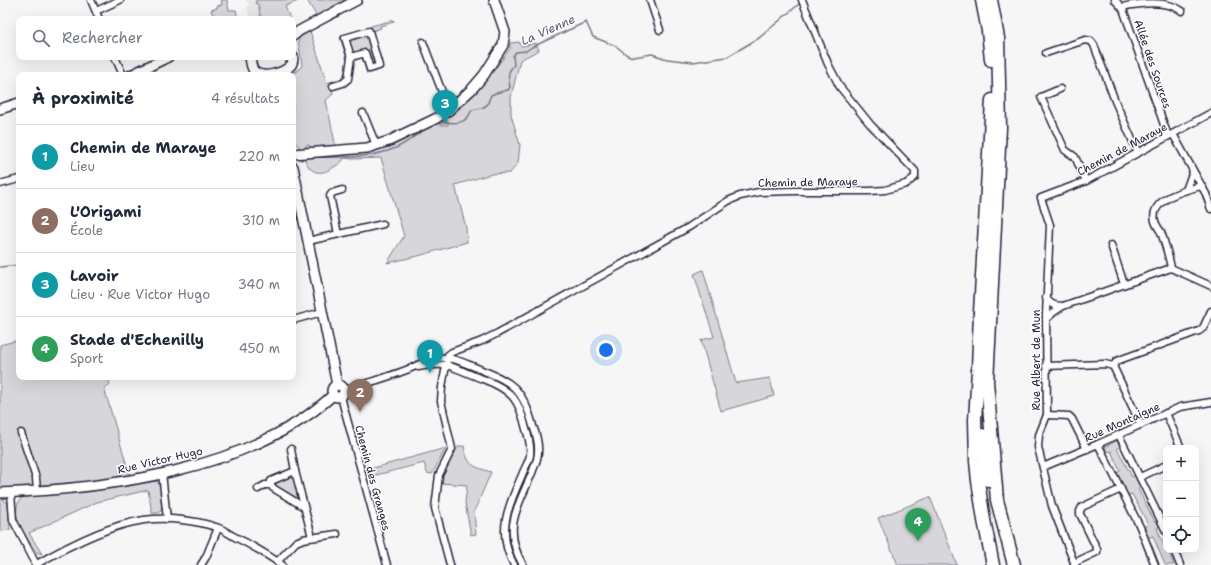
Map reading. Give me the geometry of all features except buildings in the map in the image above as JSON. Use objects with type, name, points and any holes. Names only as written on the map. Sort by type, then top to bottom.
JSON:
[{"type":"highway","points":[[982,0],[991,52],[992,98],[978,370],[974,420],[976,461],[984,520],[994,565]]},
{"type":"highway","points":[[991,0],[998,38],[1000,128],[987,382],[997,500],[1014,565]]},
{"type":"highway","points":[[978,370],[988,480],[992,506],[1006,565]]},
{"type":"highway","points":[[1006,532],[1019,565]]},
{"type":"street","points":[[91,0],[98,16]]},
{"type":"street","points":[[96,11],[120,0]]},
{"type":"street","points":[[296,34],[357,0]]},
{"type":"street","points":[[296,154],[367,148],[407,134],[449,110],[472,89],[484,75],[503,45],[505,32],[494,0]]},
{"type":"street","points":[[650,0],[660,30]]},
{"type":"street","name":"Chemin de Maraye","points":[[447,358],[452,352],[498,333],[689,227],[728,201],[740,196],[759,192],[866,192],[885,190],[906,184],[915,177],[915,171],[870,124],[840,88],[828,64],[802,0]]},
{"type":"street","name":"Allée des Sources","points":[[1115,0],[1122,7],[1170,135],[1193,170],[1206,194],[1211,209]]},
{"type":"street","points":[[1122,7],[1168,1],[1182,11]]},
{"type":"street","points":[[333,86],[346,81],[351,64],[351,57],[345,38],[369,31],[379,66],[370,69],[365,53]]},
{"type":"street","points":[[1046,53],[1085,40],[1091,41],[1094,45],[1115,101],[1138,152]]},
{"type":"street","points":[[423,42],[449,110]]},
{"type":"street","points":[[351,57],[374,50]]},
{"type":"street","points":[[116,60],[122,72]]},
{"type":"street","points":[[137,72],[162,60]]},
{"type":"street","points":[[251,60],[252,67],[255,72]]},
{"type":"street","points":[[281,72],[290,67],[293,60]]},
{"type":"street","points":[[1060,89],[1041,97],[1065,150],[1075,157],[1086,181]]},
{"type":"street","points":[[0,109],[16,103]]},
{"type":"street","name":"Chemin de Maraye","points":[[1041,198],[1086,181],[1211,113]]},
{"type":"street","points":[[363,114],[376,145]]},
{"type":"street","points":[[1186,190],[1193,170]]},
{"type":"street","points":[[0,184],[16,180]]},
{"type":"street","points":[[1171,268],[1160,231],[1155,220],[1157,207],[1162,201],[1186,190],[1201,186]]},
{"type":"street","points":[[296,190],[339,392],[413,368],[432,364],[446,366],[502,388],[514,398],[522,412],[531,446],[530,457],[508,509],[505,521],[504,533],[507,551],[514,565]]},
{"type":"street","points":[[338,234],[330,196],[332,192],[342,190]]},
{"type":"street","name":"Rue Albert de Mun","points":[[1041,198],[1050,225],[1046,298],[1047,415],[1039,435],[1038,447],[1052,506],[1074,564]]},
{"type":"street","points":[[308,241],[383,224]]},
{"type":"street","points":[[1111,245],[1124,284]]},
{"type":"street","points":[[1046,319],[1063,306],[1171,268],[1211,286]]},
{"type":"street","points":[[1046,298],[1055,306],[1063,306]]},
{"type":"street","points":[[1113,366],[1122,359],[1199,331],[1211,311]]},
{"type":"street","points":[[296,319],[322,312]]},
{"type":"street","points":[[447,358],[441,401],[452,449],[439,475],[435,508],[450,565]]},
{"type":"street","points":[[413,368],[429,359],[447,358],[457,360],[506,381],[521,394],[529,411],[536,434],[538,451],[537,459],[516,510],[512,530],[515,548],[522,565]]},
{"type":"street","points":[[1046,366],[1105,364],[1113,366]]},
{"type":"street","points":[[1113,366],[1140,425]]},
{"type":"street","name":"Rue Victor Hugo","points":[[0,493],[106,484],[186,468],[213,460],[289,429],[339,392]]},
{"type":"street","name":"Chemin des Granges","points":[[339,392],[387,565]]},
{"type":"street","name":"Rue Montaigne","points":[[1043,467],[1186,405],[1211,402]]},
{"type":"street","points":[[1166,413],[1180,445]]},
{"type":"street","points":[[1047,415],[1069,416],[1087,449]]},
{"type":"street","points":[[21,433],[36,478],[37,491]]},
{"type":"street","points":[[1119,435],[1163,525]]},
{"type":"street","points":[[1098,444],[1140,527],[1155,565]]},
{"type":"street","points":[[290,449],[312,537]]},
{"type":"street","points":[[1140,477],[1163,466]]},
{"type":"street","points":[[271,485],[271,481],[295,471]]},
{"type":"street","points":[[162,473],[167,519]]},
{"type":"street","points":[[258,489],[265,485],[271,485],[283,495],[304,507]]},
{"type":"street","points":[[1074,564],[1097,552],[1080,514],[1080,510],[1082,507],[1121,489]]},
{"type":"street","points":[[11,493],[13,520],[35,565],[88,538],[123,524],[144,520],[167,519],[218,528],[280,563],[296,542],[312,537],[337,534]]},
{"type":"street","points":[[201,565],[206,557],[218,528]]},
{"type":"street","points":[[1175,553],[1180,565]]},
{"type":"shaded area","points":[[221,0],[227,0],[229,10],[236,10],[237,15],[213,16],[211,10],[222,5]]},
{"type":"shaded area","points":[[246,0],[301,0],[285,6],[289,16],[249,16],[247,6],[249,6],[249,3],[247,3]]},
{"type":"shaded area","points":[[301,0],[285,6],[289,16],[260,16],[258,4],[256,4],[255,1]]},
{"type":"shaded area","points":[[307,0],[345,0],[345,1],[317,17]]},
{"type":"shaded area","points":[[393,20],[394,22],[380,26],[381,28],[372,31],[379,52],[377,53],[383,68],[367,74],[362,58],[353,61],[351,77],[347,83],[332,90],[333,94],[326,100],[336,148],[311,149],[309,145],[306,145],[306,150],[300,150],[296,144],[295,72],[302,65],[298,40],[310,31],[327,83],[342,78],[345,72],[347,62],[340,37],[370,29],[371,26]]},
{"type":"shaded area","points":[[519,42],[522,46],[536,43],[539,50],[520,60],[511,97],[511,115],[520,145],[518,163],[510,173],[491,174],[455,185],[466,228],[467,242],[387,263],[404,236],[381,158],[344,158],[339,164],[330,170],[317,172],[310,169],[307,165],[305,160],[306,157],[390,147],[439,122],[441,125],[448,125],[448,121],[442,121],[441,118],[452,112],[480,87],[510,48],[510,43]]},
{"type":"shaded area","points":[[703,270],[736,383],[770,378],[774,396],[721,411],[701,340],[714,337],[694,274]]},
{"type":"shaded area","points":[[16,341],[16,380],[109,380],[110,385],[104,388],[130,476],[76,485],[0,490],[0,345]]},
{"type":"shaded area","points":[[1116,441],[1118,442],[1120,446],[1117,448],[1132,477],[1136,475],[1142,486],[1138,489],[1155,522],[1159,520],[1161,525],[1157,528],[1163,543],[1163,553],[1169,553],[1174,565],[1165,565],[1153,536],[1148,538],[1144,527],[1148,524],[1132,494],[1127,496],[1116,474],[1120,471],[1111,451],[1107,452],[1105,447]]},
{"type":"shaded area","points":[[459,446],[464,446],[467,458],[472,464],[491,472],[474,512],[476,534],[471,535],[465,503],[467,485],[440,483],[442,473],[447,463]]},
{"type":"shaded area","points":[[446,448],[432,474],[427,473],[424,463],[368,477],[366,470]]},
{"type":"shaded area","points":[[292,476],[298,494],[296,499],[276,488],[276,483]]},
{"type":"shaded area","points":[[156,481],[160,485],[162,506],[161,511],[158,513],[152,513],[148,490],[97,502],[29,533],[42,554],[36,552],[23,533],[17,519],[16,512],[21,498],[100,490]]},
{"type":"shaded area","points":[[930,497],[957,565],[898,565],[878,518]]},
{"type":"shaded area","points":[[0,499],[3,499],[8,504],[10,530],[0,531]]},
{"type":"waterway","name":"La Vienne","points":[[301,160],[306,157],[353,157],[376,154],[398,147],[435,124],[461,122],[468,117],[472,110],[482,108],[487,105],[491,95],[508,90],[510,87],[509,72],[514,65],[513,56],[516,52],[526,51],[586,22],[593,37],[616,46],[627,55],[634,57],[652,54],[667,59],[693,62],[727,57],[759,38],[799,4]]},
{"type":"waterway","name":"La Vienne","points":[[0,267],[16,265]]},
{"type":"place","name":"Lavoir","points":[[445,123]]},
{"type":"place","name":"Chemin de Maraye","points":[[430,373]]},
{"type":"place","name":"L'Origami","points":[[360,412]]},
{"type":"place","name":"Stade d'Echenilly","points":[[918,541]]}]
